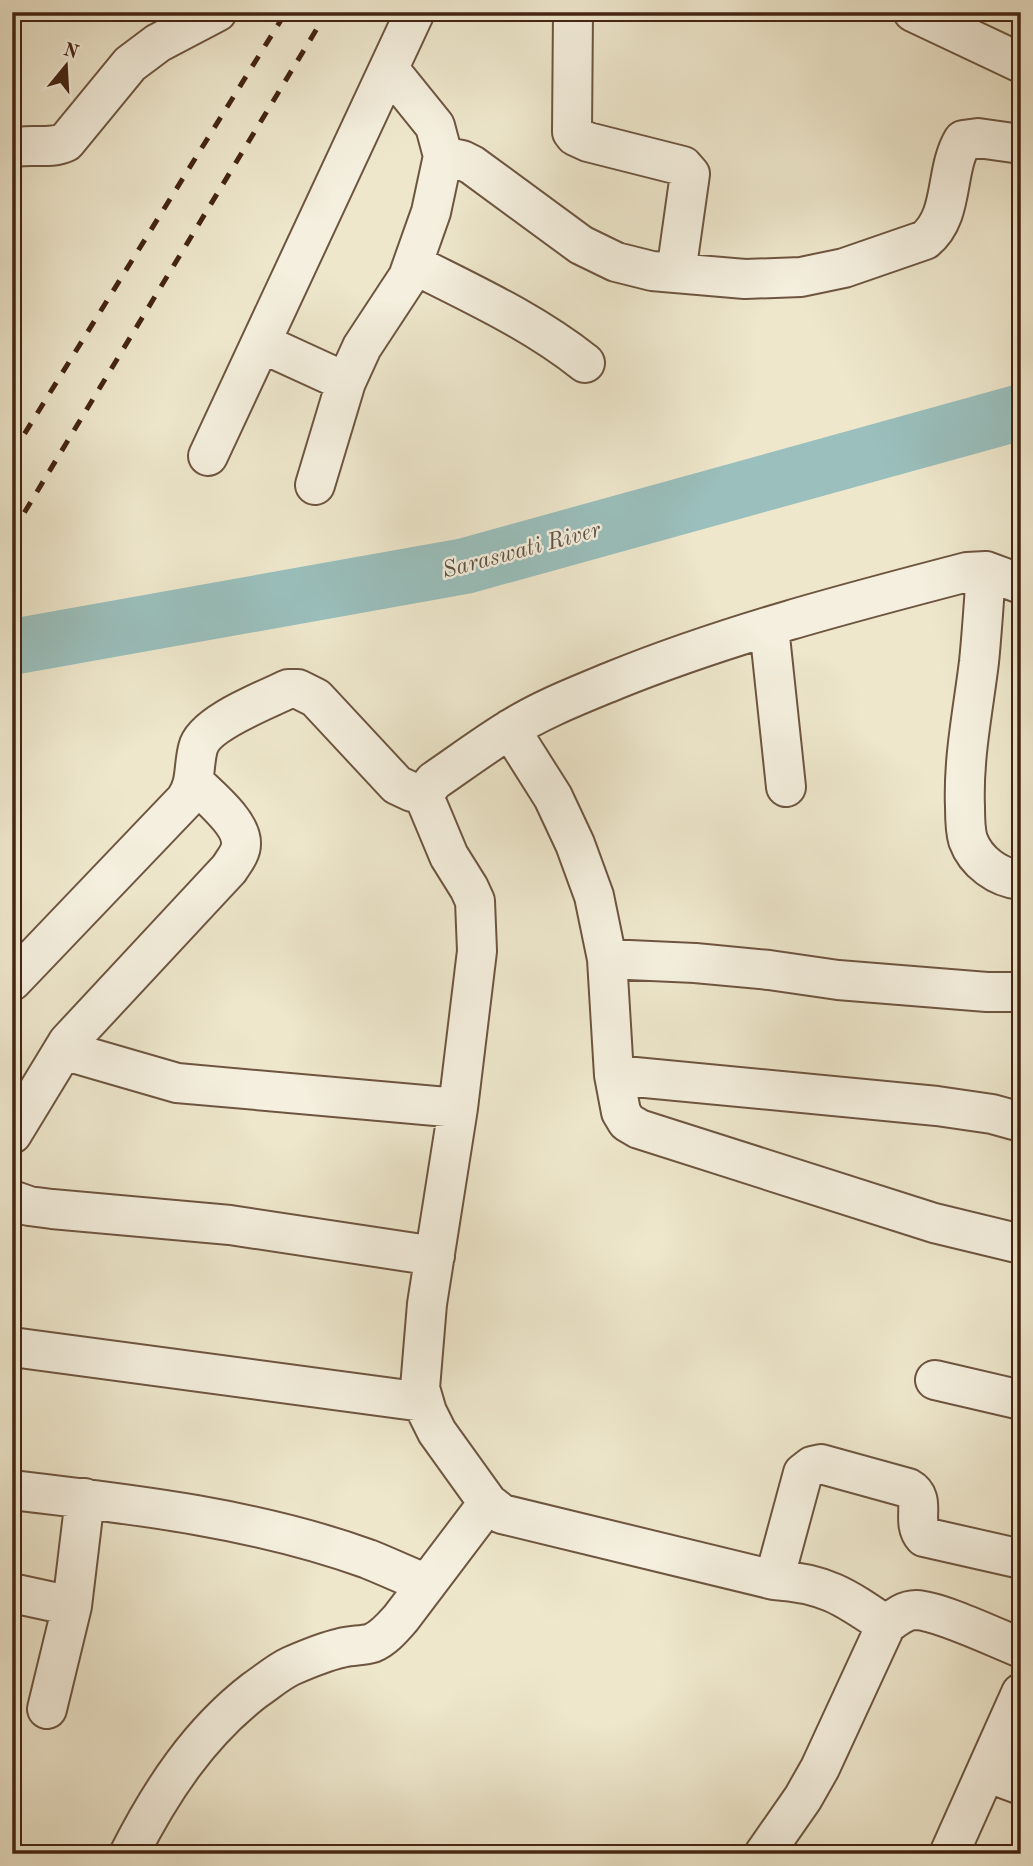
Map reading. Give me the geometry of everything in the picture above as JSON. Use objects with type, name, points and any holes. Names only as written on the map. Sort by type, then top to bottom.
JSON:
[{"type":"street","points":[[12,148],[52,146],[66,142],[130,64],[158,43],[217,12]]},
{"type":"street","points":[[208,456],[415,12]]},
{"type":"street","points":[[573,12],[572,132],[588,142],[683,166],[690,174],[676,273]]},
{"type":"street","points":[[913,12],[1021,63]]},
{"type":"street","points":[[315,485],[345,382],[362,347],[398,294],[412,264],[431,212],[443,156],[435,126],[389,69]]},
{"type":"street","points":[[443,156],[472,165],[581,245],[616,262],[652,271],[745,279],[802,276],[844,268],[925,240],[935,232],[942,219],[963,140],[978,138],[1021,144]]},
{"type":"street","points":[[412,264],[526,321],[556,340],[584,363]]},
{"type":"street","points":[[261,343],[345,382]]},
{"type":"street","points":[[887,1625],[845,1597],[824,1588],[801,1582],[774,1580],[502,1514],[488,1503],[437,1432],[423,1402],[420,1388],[427,1304],[458,1108],[477,951],[478,919],[475,901],[469,888],[436,829],[426,801],[427,790],[434,781],[510,729],[569,699],[651,666],[769,626],[967,572],[986,571],[1021,584]]},
{"type":"street","points":[[986,571],[979,663],[967,745],[965,821],[968,841],[981,861],[1001,876],[1021,880]]},
{"type":"street","points":[[769,626],[786,787]]},
{"type":"street","points":[[12,981],[185,800],[193,789],[201,739],[209,731],[288,689],[298,689],[316,698],[397,785],[412,792],[427,790]]},
{"type":"street","points":[[510,729],[553,797],[575,844],[594,896],[607,959],[614,1074],[621,1112],[626,1122],[639,1129],[934,1223],[1021,1244]]},
{"type":"street","points":[[12,1134],[68,1042],[237,858],[241,845],[240,832],[194,782]]},
{"type":"street","points":[[607,959],[695,963],[838,980],[1021,992]]},
{"type":"street","points":[[63,1050],[177,1083],[458,1108]]},
{"type":"street","points":[[614,1074],[937,1106],[992,1114],[1021,1122]]},
{"type":"street","points":[[12,1199],[29,1206],[230,1225],[435,1256]]},
{"type":"street","points":[[12,1348],[423,1402]]},
{"type":"street","points":[[935,1380],[1021,1401]]},
{"type":"street","points":[[774,1580],[803,1473],[812,1466],[821,1464],[908,1488],[916,1493],[919,1500],[917,1525],[924,1537],[1021,1559]]},
{"type":"street","points":[[12,1490],[85,1498],[198,1516],[309,1541],[367,1559],[427,1584]]},
{"type":"street","points":[[47,1709],[72,1606],[85,1498]]},
{"type":"street","points":[[129,1854],[187,1756],[215,1725],[283,1669],[341,1648],[373,1642],[401,1618],[488,1503]]},
{"type":"street","points":[[12,1593],[72,1606]]},
{"type":"street","points":[[770,1852],[820,1768],[887,1625],[901,1614],[915,1610],[935,1614],[1021,1648]]},
{"type":"street","points":[[949,1854],[1021,1693]]},
{"type":"street","points":[[986,1772],[1021,1785]]},
{"type":"waterway","name":"Saraswati River","points":[[12,647],[465,566],[1021,412]]},
{"type":"railway","points":[[12,454],[286,12]]},
{"type":"railway","points":[[12,533],[327,12]]}]
